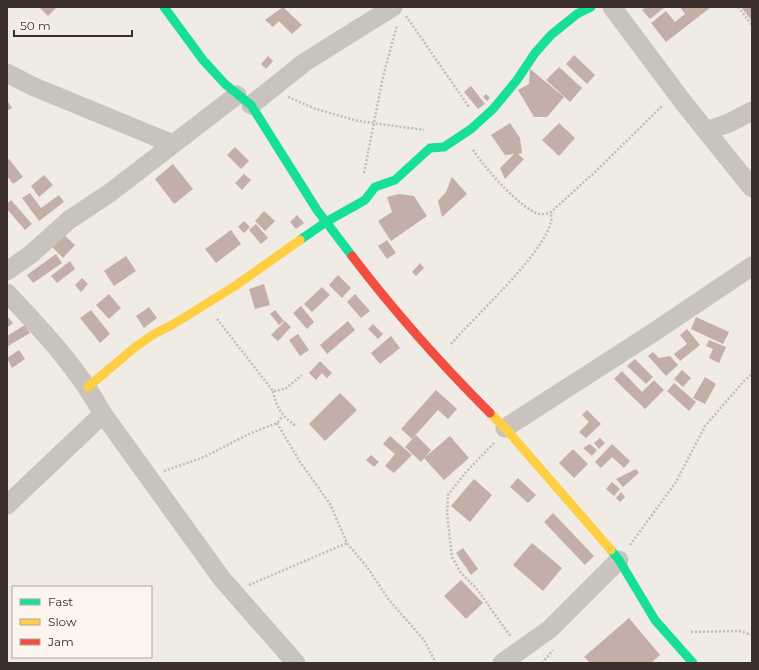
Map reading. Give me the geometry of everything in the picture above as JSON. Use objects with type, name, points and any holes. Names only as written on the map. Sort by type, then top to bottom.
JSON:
[{"type":"street","points":[[164,7],[193,50],[244,100],[326,222],[376,287],[463,386],[505,428],[619,560],[654,620],[693,663]]},
{"type":"street","points":[[88,387],[134,348],[154,334],[206,304],[267,264],[326,222],[365,200],[375,187],[395,180],[430,148],[444,147],[462,135],[497,104],[517,80],[535,53],[551,35],[577,14],[591,7]]},
{"type":"street","points":[[612,7],[683,102],[752,188]]},
{"type":"street","points":[[7,271],[30,255],[69,220],[111,192],[173,144],[244,100],[270,89],[305,62],[398,15]]},
{"type":"street","points":[[7,73],[32,86],[173,144]]},
{"type":"street","points":[[706,131],[729,123],[752,111]]},
{"type":"street","points":[[505,428],[654,332],[752,266]]},
{"type":"street","points":[[7,292],[53,342],[88,387],[103,414],[234,592],[296,663]]},
{"type":"street","points":[[7,505],[103,414]]},
{"type":"street","points":[[502,663],[550,629],[619,560]]},
{"type":"path","points":[[738,7],[752,25]]},
{"type":"path","points":[[398,15],[478,122]]},
{"type":"path","points":[[364,176],[383,77],[398,15]]},
{"type":"path","points":[[270,89],[316,109],[358,121],[432,131]]},
{"type":"path","points":[[462,135],[498,182],[518,200],[536,213],[545,214],[551,212],[596,171],[661,106],[668,103],[676,106],[683,102]]},
{"type":"path","points":[[438,357],[531,256],[544,238],[552,221],[551,212]]},
{"type":"path","points":[[206,304],[273,391],[275,402],[282,417],[296,426]]},
{"type":"path","points":[[619,560],[676,482],[705,426],[744,381],[752,374]]},
{"type":"path","points":[[273,391],[285,389],[302,375]]},
{"type":"path","points":[[149,477],[204,457],[251,433],[277,423],[282,417]]},
{"type":"path","points":[[277,423],[300,462],[330,504],[347,543],[368,568],[389,600],[424,640],[436,663]]},
{"type":"path","points":[[505,428],[491,448],[466,472],[448,495],[447,513],[452,557],[461,573],[480,593],[521,650]]},
{"type":"path","points":[[234,592],[347,543]]},
{"type":"path","points":[[666,633],[739,631],[752,635]]},
{"type":"building","points":[[39,7],[57,7],[48,16]]},
{"type":"building","points":[[283,7],[302,25],[292,34],[279,21],[273,27],[265,20]]},
{"type":"building","points":[[646,7],[665,7],[650,19],[642,10]]},
{"type":"building","points":[[680,7],[711,7],[666,42],[651,23],[666,11],[675,22],[685,14]]},
{"type":"building","points":[[741,7],[752,7],[752,21]]},
{"type":"building","points":[[574,55],[595,75],[587,84],[566,64]]},
{"type":"building","points":[[268,56],[273,61],[266,69],[261,64]]},
{"type":"building","points":[[559,67],[582,88],[570,102],[546,80]]},
{"type":"building","points":[[530,69],[564,97],[547,117],[534,117],[518,90],[529,84]]},
{"type":"building","points":[[471,86],[485,104],[478,109],[464,92]]},
{"type":"building","points":[[486,94],[490,98],[487,101],[483,97]]},
{"type":"building","points":[[7,100],[12,108],[7,111]]},
{"type":"building","points":[[510,123],[520,138],[522,153],[518,154],[524,159],[505,179],[500,168],[514,154],[505,155],[491,135]]},
{"type":"building","points":[[559,123],[575,138],[559,156],[542,140]]},
{"type":"building","points":[[235,147],[249,161],[241,169],[227,155]]},
{"type":"building","points":[[9,159],[23,177],[13,184],[7,176],[7,160]]},
{"type":"building","points":[[173,164],[193,189],[174,204],[155,179]]},
{"type":"building","points":[[244,174],[251,180],[242,190],[235,183]]},
{"type":"building","points":[[44,175],[53,185],[39,197],[31,186]]},
{"type":"building","points":[[452,177],[467,194],[442,217],[438,201],[446,192]]},
{"type":"building","points":[[30,193],[41,208],[59,195],[64,202],[39,221],[22,198]]},
{"type":"building","points":[[399,194],[414,196],[427,216],[391,241],[378,221],[392,212],[387,197]]},
{"type":"building","points":[[11,200],[32,224],[25,230],[7,209],[7,204]]},
{"type":"building","points":[[264,211],[275,221],[265,231],[255,221]]},
{"type":"building","points":[[297,215],[304,223],[296,229],[290,222]]},
{"type":"building","points":[[244,221],[250,227],[244,233],[238,227]]},
{"type":"building","points":[[256,224],[268,238],[261,244],[249,230]]},
{"type":"building","points":[[231,230],[241,244],[216,263],[205,249]]},
{"type":"building","points":[[60,231],[75,245],[63,258],[48,243]]},
{"type":"building","points":[[387,240],[396,253],[387,259],[378,246]]},
{"type":"building","points":[[56,254],[62,263],[33,283],[27,275]]},
{"type":"building","points":[[126,256],[136,271],[114,286],[104,271]]},
{"type":"building","points":[[70,261],[75,269],[57,283],[51,276]]},
{"type":"building","points":[[420,263],[424,268],[416,276],[412,272]]},
{"type":"building","points":[[338,275],[351,288],[342,298],[329,285]]},
{"type":"building","points":[[82,278],[88,284],[81,292],[75,285]]},
{"type":"building","points":[[264,284],[270,305],[255,309],[249,289]]},
{"type":"building","points":[[322,287],[330,295],[312,312],[304,304]]},
{"type":"building","points":[[109,294],[121,308],[109,319],[96,305]]},
{"type":"building","points":[[355,294],[370,311],[361,318],[347,302]]},
{"type":"building","points":[[301,306],[314,322],[307,329],[293,313]]},
{"type":"building","points":[[149,307],[157,318],[144,328],[136,316]]},
{"type":"building","points":[[91,310],[110,334],[100,343],[80,318]]},
{"type":"building","points":[[275,310],[284,321],[279,325],[270,314]]},
{"type":"building","points":[[7,316],[13,323],[7,328]]},
{"type":"building","points":[[696,317],[729,332],[723,344],[691,329]]},
{"type":"building","points":[[285,321],[291,327],[278,341],[271,335]]},
{"type":"building","points":[[348,321],[355,330],[327,354],[320,345]]},
{"type":"building","points":[[373,324],[383,334],[378,339],[368,329]]},
{"type":"building","points":[[25,325],[30,333],[8,346],[7,336]]},
{"type":"building","points":[[687,329],[700,345],[680,361],[674,354],[687,344],[680,335]]},
{"type":"building","points":[[298,334],[309,350],[300,356],[289,340]]},
{"type":"building","points":[[391,336],[400,348],[380,364],[371,353]]},
{"type":"building","points":[[709,340],[726,347],[719,363],[709,358],[713,349],[706,346]]},
{"type":"building","points":[[19,350],[25,359],[12,368],[7,358]]},
{"type":"building","points":[[653,352],[659,358],[670,356],[678,365],[666,376],[648,356]]},
{"type":"building","points":[[635,359],[653,377],[646,384],[627,366]]},
{"type":"building","points":[[320,361],[332,373],[327,378],[322,373],[316,380],[309,373]]},
{"type":"building","points":[[682,370],[691,378],[683,387],[674,379]]},
{"type":"building","points":[[622,371],[642,392],[654,380],[664,390],[645,409],[614,379]]},
{"type":"building","points":[[705,377],[716,384],[705,404],[693,398]]},
{"type":"building","points":[[674,383],[696,402],[689,411],[667,391]]},
{"type":"building","points":[[436,390],[457,409],[448,419],[438,410],[412,439],[401,429]]},
{"type":"building","points":[[340,393],[357,410],[325,441],[309,424]]},
{"type":"building","points":[[587,410],[601,424],[586,438],[579,432],[589,422],[582,415]]},
{"type":"building","points":[[416,435],[431,450],[421,462],[405,447]]},
{"type":"building","points":[[390,436],[412,455],[394,473],[385,466],[395,454],[383,444]]},
{"type":"building","points":[[450,436],[469,458],[444,480],[424,458]]},
{"type":"building","points":[[600,438],[605,443],[599,449],[594,443]]},
{"type":"building","points":[[590,444],[597,450],[592,456],[583,448]]},
{"type":"building","points":[[612,444],[630,461],[624,468],[612,457],[601,468],[595,462]]},
{"type":"building","points":[[573,449],[588,464],[574,478],[559,463]]},
{"type":"building","points":[[371,455],[379,462],[374,467],[366,460]]},
{"type":"building","points":[[636,469],[639,473],[623,487],[616,479]]},
{"type":"building","points":[[518,478],[536,495],[528,503],[510,487]]},
{"type":"building","points":[[474,479],[492,495],[470,522],[451,506]]},
{"type":"building","points":[[612,482],[620,489],[614,496],[606,489]]},
{"type":"building","points":[[621,492],[625,497],[620,502],[616,498]]},
{"type":"building","points":[[553,513],[594,556],[585,565],[544,522]]},
{"type":"building","points":[[532,543],[562,568],[543,591],[513,565]]},
{"type":"building","points":[[463,548],[478,569],[471,575],[456,553]]},
{"type":"building","points":[[461,580],[483,603],[466,619],[444,596]]},
{"type":"building","points":[[629,618],[660,655],[651,663],[590,663],[584,657]]},
{"type":"traffic: fast","points":[[164,7],[203,60],[225,84],[251,105],[317,210],[352,256]]},
{"type":"traffic: fast","points":[[300,240],[326,222],[365,200],[375,187],[395,180],[430,148],[444,147],[471,129],[493,109],[517,80],[535,53],[551,35],[577,14],[591,7]]},
{"type":"traffic: fast","points":[[611,550],[619,560],[655,620],[693,663]]},
{"type":"traffic: slow","points":[[88,387],[134,348],[154,334],[172,325],[235,286],[300,240]]},
{"type":"traffic: slow","points":[[490,413],[505,428],[611,550]]},
{"type":"traffic: jam","points":[[352,256],[418,337],[490,413]]}]
